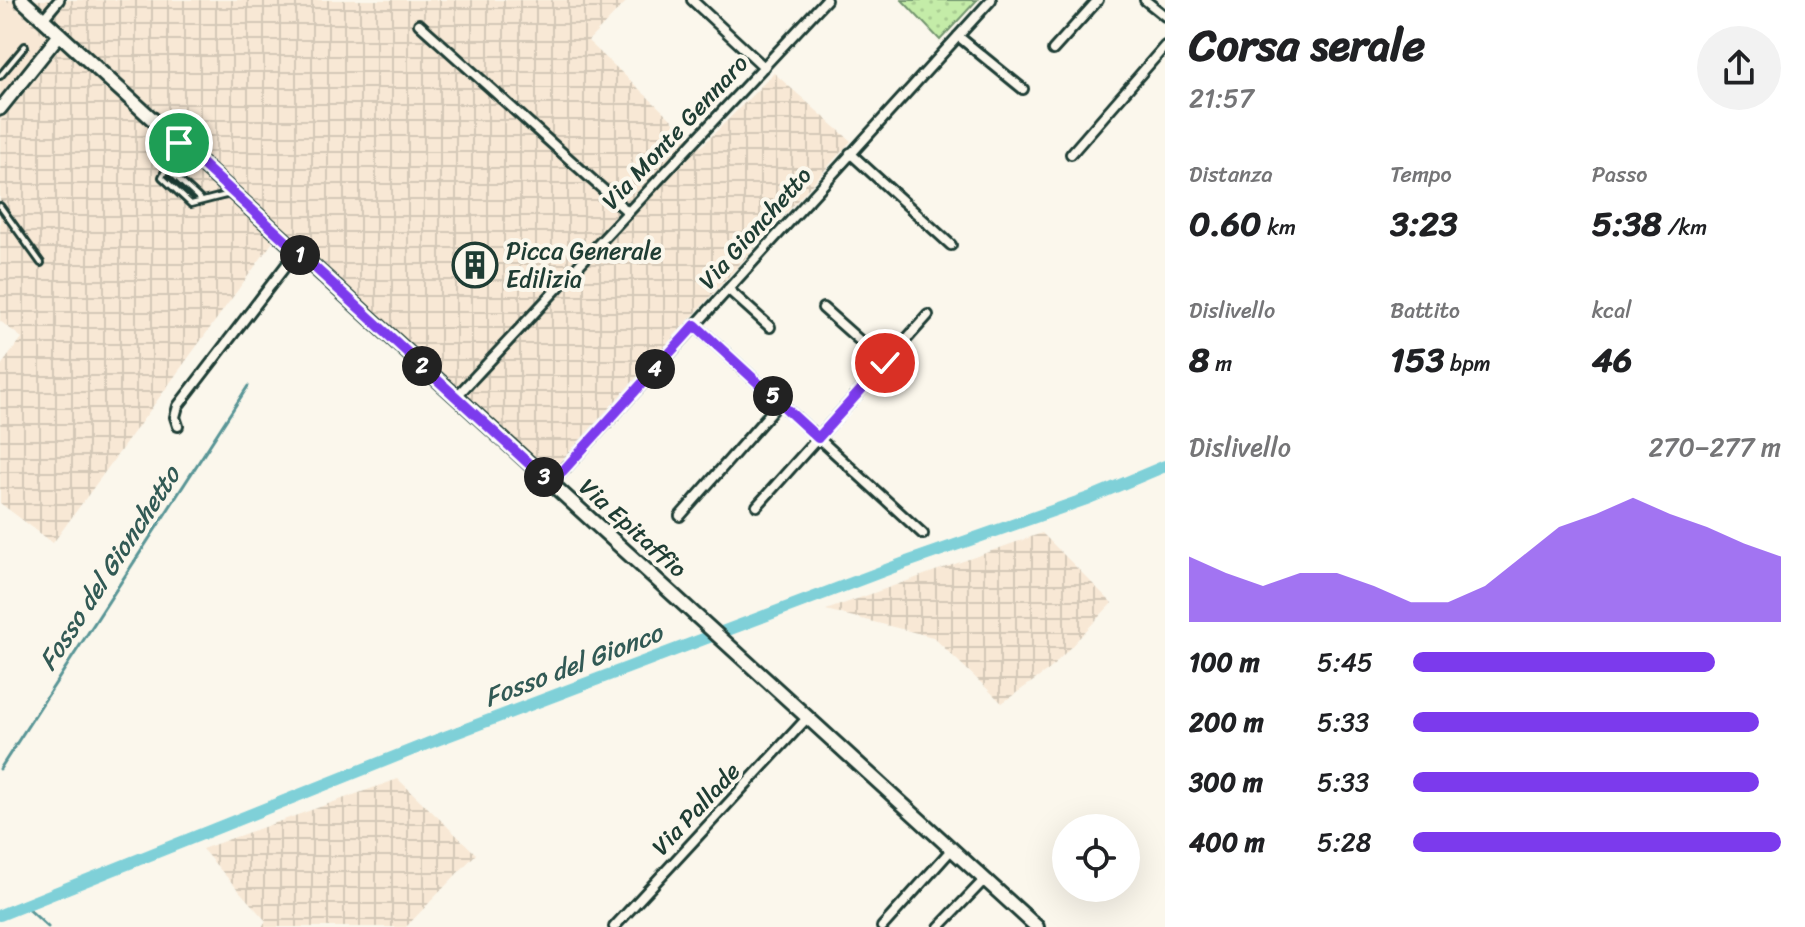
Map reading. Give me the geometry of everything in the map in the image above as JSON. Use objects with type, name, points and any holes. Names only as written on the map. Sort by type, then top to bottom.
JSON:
[{"type":"main road","name":"Via Epitaffio","points":[[22,0],[1037,927]]},
{"type":"street","points":[[43,19],[59,0]]},
{"type":"street","points":[[692,0],[764,67]]},
{"type":"street","name":"Via Monte Gennaro","points":[[456,397],[826,0]]},
{"type":"street","name":"Via Gionchetto","points":[[551,484],[991,0]]},
{"type":"street","points":[[1053,50],[1098,0]]},
{"type":"street","points":[[1145,0],[1165,16]]},
{"type":"street","points":[[419,24],[628,212]]},
{"type":"street","points":[[0,109],[60,34]]},
{"type":"street","points":[[958,36],[1023,89]]},
{"type":"street","points":[[1071,154],[1165,46]]},
{"type":"street","points":[[850,153],[951,245]]},
{"type":"street","points":[[178,426],[175,414],[178,406],[297,251]]},
{"type":"street","points":[[728,289],[770,327]]},
{"type":"street","points":[[823,308],[885,363]]},
{"type":"street","points":[[757,506],[928,315]]},
{"type":"street","points":[[695,325],[923,534]]},
{"type":"street","points":[[680,516],[780,402]]},
{"type":"street","name":"Via Pallade","points":[[614,927],[808,717]]},
{"type":"street","points":[[882,927],[952,849]]},
{"type":"street","points":[[939,927],[985,879]]},
{"type":"lane","points":[[0,76],[25,46]]},
{"type":"lane","points":[[179,143],[162,177],[181,195],[191,204],[234,193]]},
{"type":"lane","points":[[166,168],[202,201]]},
{"type":"lane","points":[[0,206],[41,263]]},
{"type":"shaded area","points":[[0,0],[6,0],[59,50],[0,122]]},
{"type":"shaded area","points":[[6,0],[628,0],[588,41],[701,147],[774,73],[851,141],[551,473],[283,228],[53,543],[0,503],[0,367],[22,338],[0,321],[0,122],[59,50]]},
{"type":"shaded area","points":[[1042,533],[1112,603],[1049,670],[1002,703],[933,637],[826,610]]},
{"type":"shaded area","points":[[398,779],[476,854],[406,927],[262,927],[266,921],[202,849]]},
{"type":"green space","points":[[902,0],[977,0],[940,40]]},
{"type":"waterway","name":"Fosso del Gionchetto","points":[[0,769],[248,386]]},
{"type":"waterway","name":"Fosso del Gionco","points":[[0,915],[429,743],[907,562],[1089,498],[1165,466]]},
{"type":"waterway","points":[[24,905],[48,927]]},
{"type":"place","name":"Picca Generale Edilizia","points":[[475,265]]},
{"type":"route","points":[[179,143],[551,484],[695,325],[818,438],[885,363]]}]
